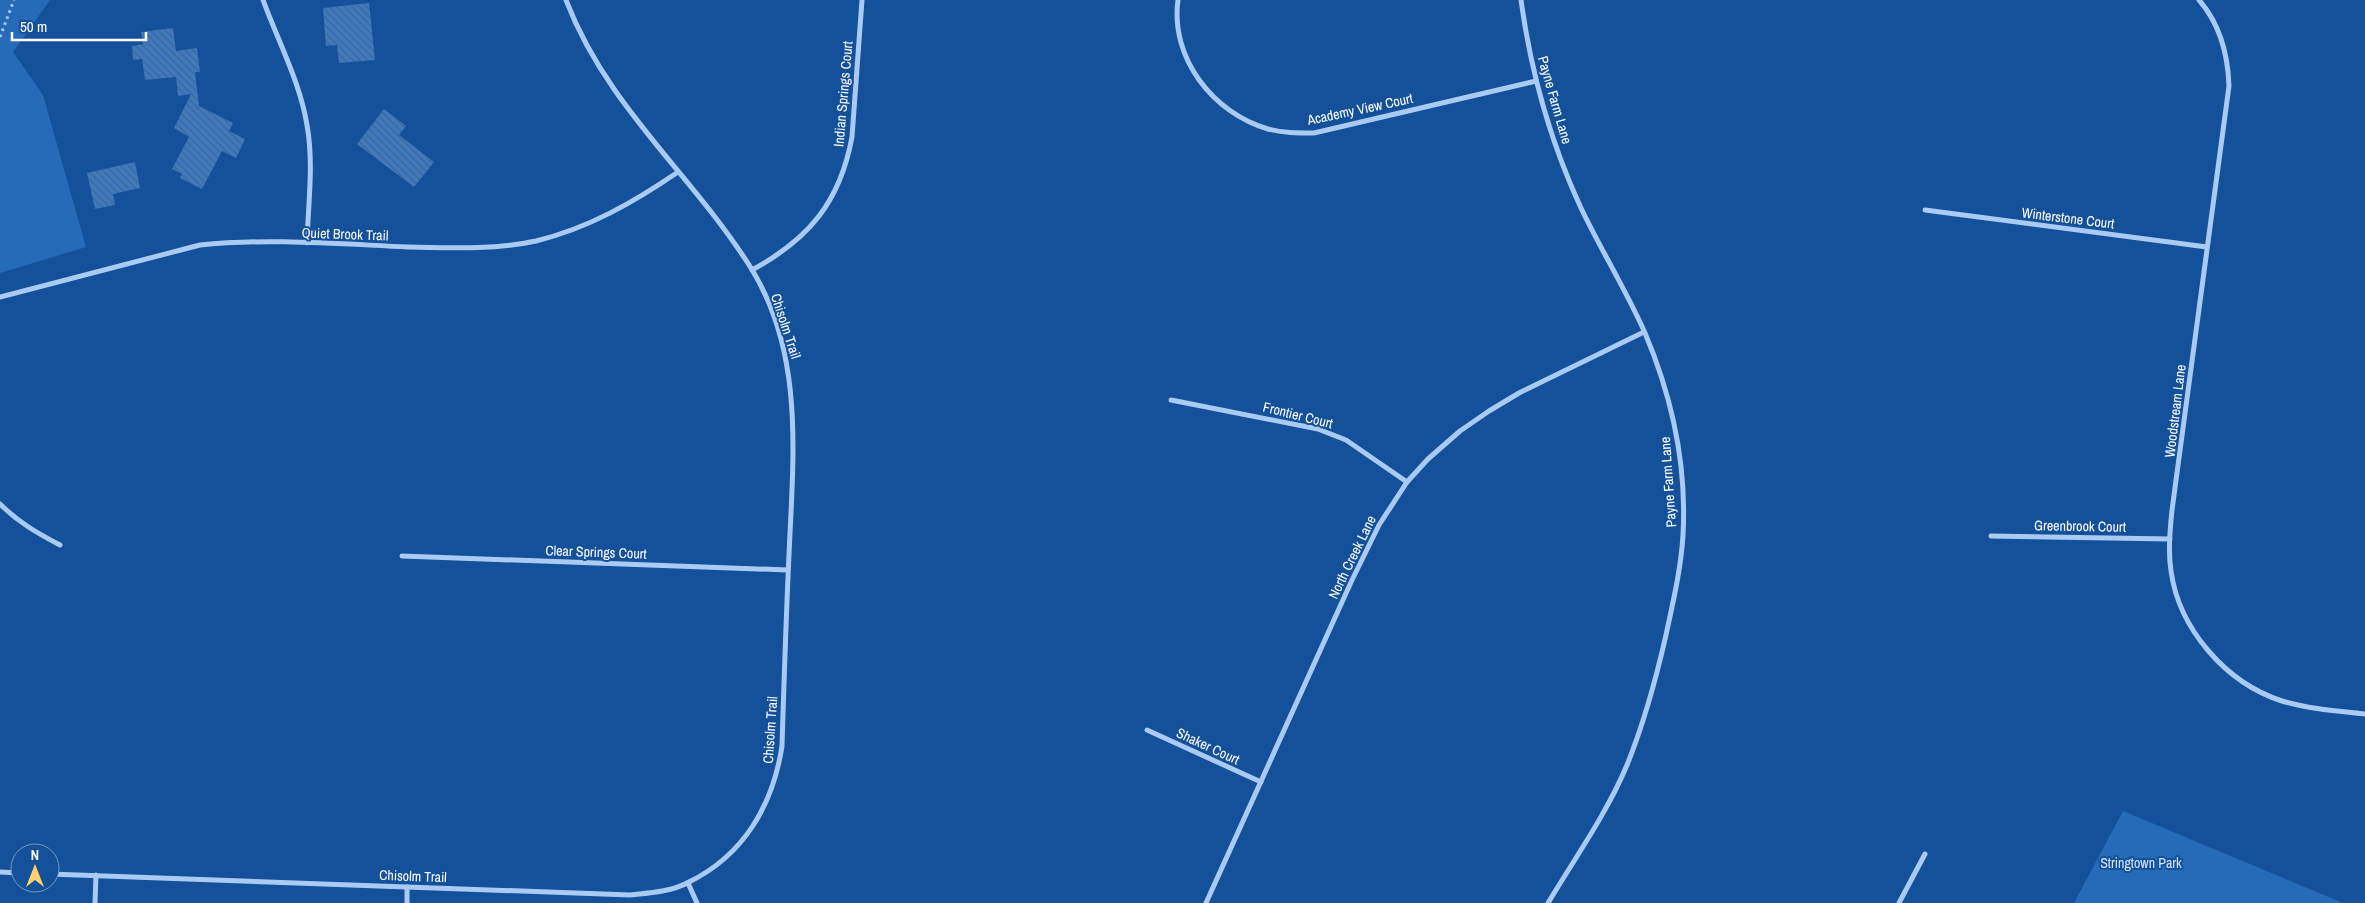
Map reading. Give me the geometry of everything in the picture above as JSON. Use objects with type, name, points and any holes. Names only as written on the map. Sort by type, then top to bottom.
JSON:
[{"type":"street","points":[[263,0],[302,101],[307,126],[310,152],[307,243]]},
{"type":"street","name":"Chisolm Trail","points":[[60,874],[630,895],[663,891],[688,883],[725,857],[745,837],[768,801],[778,770],[782,746],[794,432],[792,394],[779,332],[768,301],[752,270],[721,224],[619,98],[597,65],[576,25],[566,0]]},
{"type":"street","name":"Indian Springs Court","points":[[752,270],[775,257],[812,227],[838,186],[848,158],[852,137],[862,0]]},
{"type":"street","name":"Academy View Court","points":[[1178,0],[1178,24],[1182,45],[1189,65],[1198,80],[1227,109],[1245,120],[1287,133],[1314,133],[1536,81]]},
{"type":"street","name":"Payne Farm Lane","points":[[1521,0],[1545,118],[1561,164],[1582,210],[1644,332],[1664,386],[1675,424],[1681,461],[1684,499],[1683,537],[1676,591],[1659,668],[1646,713],[1627,765],[1610,799],[1548,903]]},
{"type":"street","name":"Woodstream Lane","points":[[2199,0],[2213,22],[2223,45],[2228,66],[2229,86],[2172,510],[2170,540],[2171,571],[2184,614],[2214,657],[2232,674],[2257,690],[2280,700],[2305,707],[2365,714]]},
{"type":"street","name":"Quiet Brook Trail","points":[[0,297],[200,245],[228,242],[453,248],[492,247],[534,241],[563,234],[610,215],[638,200],[678,172]]},
{"type":"street","name":"Winterstone Court","points":[[1925,210],[2207,247]]},
{"type":"street","name":"North Creek Lane","points":[[1206,903],[1375,533],[1407,482],[1428,459],[1460,431],[1489,411],[1519,393],[1644,332]]},
{"type":"street","name":"Frontier Court","points":[[1171,400],[1318,429],[1346,440],[1407,482]]},
{"type":"street","points":[[0,504],[14,519],[32,531],[60,544]]},
{"type":"street","name":"Greenbrook Court","points":[[1991,536],[2170,540]]},
{"type":"street","name":"Clear Springs Court","points":[[402,556],[788,570]]},
{"type":"street","name":"Shaker Court","points":[[1146,730],[1260,782]]},
{"type":"street","points":[[1899,903],[1925,854]]},
{"type":"street","points":[[95,903],[96,875]]},
{"type":"street","points":[[688,883],[697,903]]},
{"type":"street","points":[[406,903],[407,887]]},
{"type":"path","points":[[0,37],[14,0]]},
{"type":"green space","points":[[0,0],[50,0],[13,52],[43,95],[86,247],[0,273]]},
{"type":"green space","name":"Stringtown Park","points":[[2123,811],[2343,903],[2074,903]]},
{"type":"building","points":[[369,3],[375,60],[339,63],[337,45],[326,46],[323,8]]},
{"type":"building","points":[[173,28],[176,51],[197,48],[200,72],[195,72],[199,106],[233,123],[229,131],[245,139],[236,158],[222,151],[202,189],[180,178],[182,174],[172,169],[189,137],[174,128],[191,94],[178,96],[176,77],[145,80],[142,59],[133,60],[132,46],[143,44],[141,32]]},
{"type":"building","points":[[384,109],[406,126],[399,135],[434,162],[414,187],[357,144]]},
{"type":"building","points":[[135,162],[140,188],[113,194],[115,205],[95,209],[87,173]]}]
